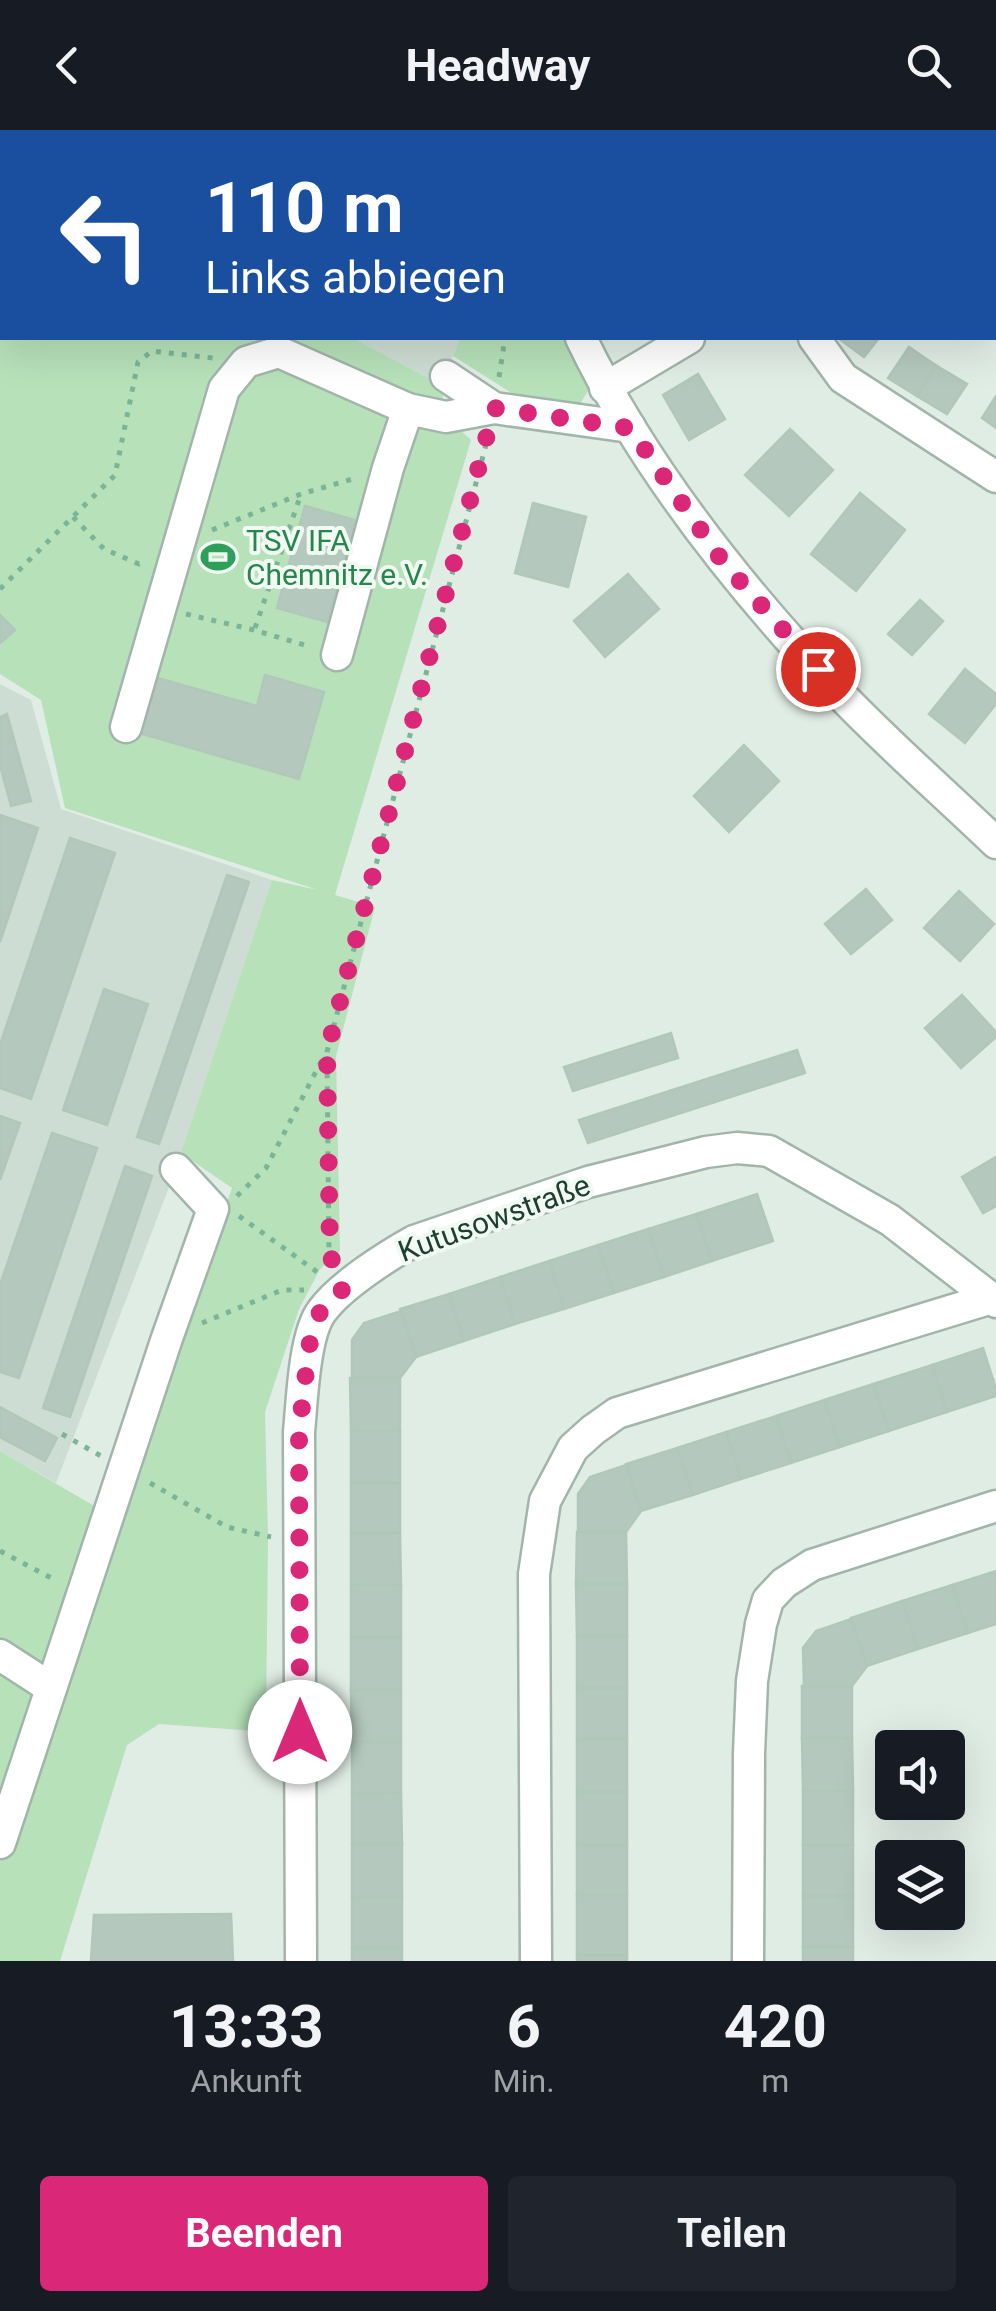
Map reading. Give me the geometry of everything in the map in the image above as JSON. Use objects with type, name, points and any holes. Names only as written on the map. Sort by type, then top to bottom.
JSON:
[{"type":"street","points":[[583,340],[630,428],[723,562],[842,696],[996,843]]},
{"type":"street","points":[[606,388],[686,340]]},
{"type":"street","points":[[816,340],[844,378],[996,477]]},
{"type":"street","points":[[126,727],[224,389],[246,362],[279,352],[408,409],[446,416],[494,408],[630,428]]},
{"type":"street","points":[[446,376],[494,408]]},
{"type":"street","points":[[338,655],[388,468],[408,409]]},
{"type":"street","name":"Kutusowstraße","points":[[301,1961],[299,1432],[309,1346],[320,1312],[342,1291],[390,1254],[414,1241],[588,1182],[737,1148],[769,1152],[890,1220],[994,1300]]},
{"type":"street","points":[[0,1843],[167,1338],[219,1207],[176,1169]]},
{"type":"street","name":"Kutusowstraße","points":[[536,1961],[534,1574],[545,1502],[573,1448],[617,1413],[994,1300]]},
{"type":"street","points":[[748,1961],[752,1681],[768,1600],[784,1583],[812,1565],[996,1506]]},
{"type":"street","points":[[0,1655],[51,1688]]},
{"type":"path","points":[[0,590],[115,475],[138,362],[152,352],[246,362]]},
{"type":"path","points":[[342,1291],[219,1207],[266,1168],[327,1052],[494,408]]},
{"type":"path","points":[[73,517],[104,548],[139,564],[180,543],[301,494],[388,468]]},
{"type":"path","points":[[254,630],[301,494]]},
{"type":"path","points":[[160,608],[338,655]]},
{"type":"path","points":[[327,1052],[330,1254],[342,1291]]},
{"type":"path","points":[[167,1338],[282,1290],[342,1291]]},
{"type":"path","points":[[151,1484],[227,1527],[268,1537],[299,1536]]},
{"type":"path","points":[[0,1550],[82,1594]]},
{"type":"shaded area","points":[[357,340],[459,340],[441,385]]},
{"type":"shaded area","points":[[0,684],[31,700],[61,809],[272,880],[176,1169],[56,1483],[0,1451]]},
{"type":"green space","points":[[0,340],[357,340],[441,385],[446,417],[471,440],[335,895],[375,907],[336,1056],[340,1251],[320,1269],[299,1309],[265,1412],[266,1721],[255,1731],[159,1724],[127,1745],[60,1961],[0,1961],[0,1863],[232,1188],[181,1153],[272,880],[318,890],[65,808],[41,700],[0,674]]},
{"type":"green space","points":[[459,340],[574,340],[594,381],[577,409],[521,399],[453,356]]},
{"type":"green space","points":[[0,1451],[96,1507],[0,1796]]},
{"type":"building","points":[[841,340],[877,340],[864,357]]},
{"type":"building","points":[[909,347],[937,366],[917,396],[888,378]]},
{"type":"building","points":[[937,366],[967,384],[947,414],[917,396]]},
{"type":"building","points":[[698,374],[725,419],[689,440],[663,395]]},
{"type":"building","points":[[996,396],[996,428],[982,418]]},
{"type":"building","points":[[790,429],[833,470],[789,516],[745,475]]},
{"type":"building","points":[[860,493],[905,530],[856,591],[811,554]]},
{"type":"building","points":[[533,503],[586,517],[568,587],[515,573]]},
{"type":"building","points":[[305,506],[355,520],[327,622],[277,608]]},
{"type":"building","points":[[628,574],[659,609],[605,657],[574,621]]},
{"type":"building","points":[[920,600],[943,621],[912,655],[888,634]]},
{"type":"building","points":[[0,615],[15,630],[0,643]]},
{"type":"building","points":[[965,669],[996,694],[996,704],[965,743],[929,714]]},
{"type":"building","points":[[265,675],[324,692],[299,779],[139,733],[154,677],[257,706]]},
{"type":"building","points":[[7,714],[31,801],[11,806],[0,765],[0,717]]},
{"type":"building","points":[[744,745],[779,781],[729,832],[694,796]]},
{"type":"building","points":[[0,815],[38,828],[0,942]]},
{"type":"building","points":[[70,838],[115,853],[31,1099],[0,1088],[0,1045]]},
{"type":"building","points":[[227,875],[249,882],[159,1144],[137,1137]]},
{"type":"building","points":[[866,889],[892,920],[851,954],[825,924]]},
{"type":"building","points":[[959,891],[994,924],[960,961],[924,928]]},
{"type":"building","points":[[104,989],[148,1004],[107,1125],[63,1110]]},
{"type":"building","points":[[962,995],[996,1032],[996,1037],[961,1068],[925,1028]]},
{"type":"building","points":[[671,1033],[678,1058],[573,1091],[564,1067]]},
{"type":"building","points":[[797,1050],[805,1073],[588,1143],[579,1120]]},
{"type":"building","points":[[0,1116],[20,1123],[0,1180]]},
{"type":"building","points":[[52,1133],[97,1148],[19,1378],[0,1372],[0,1285]]},
{"type":"building","points":[[996,1157],[996,1206],[983,1213],[962,1177]]},
{"type":"building","points":[[125,1166],[152,1176],[70,1417],[43,1408]]},
{"type":"building","points":[[757,1194],[773,1241],[712,1261],[696,1214]]},
{"type":"building","points":[[696,1214],[712,1261],[664,1277],[648,1229]]},
{"type":"building","points":[[648,1229],[664,1277],[614,1293],[598,1245]]},
{"type":"building","points":[[598,1245],[614,1293],[564,1309],[549,1261]]},
{"type":"building","points":[[549,1261],[564,1309],[515,1324],[500,1277]]},
{"type":"building","points":[[500,1277],[515,1324],[464,1341],[449,1294]]},
{"type":"building","points":[[449,1294],[464,1341],[416,1357],[400,1309]]},
{"type":"building","points":[[401,1311],[416,1357],[400,1378],[352,1378],[352,1340],[364,1323]]},
{"type":"building","points":[[983,1348],[996,1396],[947,1412],[932,1365]]},
{"type":"building","points":[[932,1365],[947,1412],[889,1431],[873,1384]]},
{"type":"building","points":[[350,1378],[400,1378],[400,1431],[351,1431]]},
{"type":"building","points":[[873,1384],[889,1431],[840,1447],[824,1400]]},
{"type":"building","points":[[824,1400],[840,1447],[791,1463],[776,1416]]},
{"type":"building","points":[[0,1407],[57,1438],[45,1461],[0,1437]]},
{"type":"building","points":[[776,1416],[791,1463],[741,1479],[726,1432]]},
{"type":"building","points":[[351,1431],[400,1431],[400,1483],[351,1483]]},
{"type":"building","points":[[726,1432],[741,1479],[693,1495],[677,1448]]},
{"type":"building","points":[[677,1448],[693,1495],[641,1511],[626,1464]]},
{"type":"building","points":[[626,1465],[641,1511],[626,1532],[578,1532],[578,1494],[590,1477]]},
{"type":"building","points":[[351,1483],[400,1483],[400,1533],[351,1533]]},
{"type":"building","points":[[577,1532],[626,1532],[627,1584],[576,1584]]},
{"type":"building","points":[[351,1533],[400,1533],[401,1585],[351,1585]]},
{"type":"building","points":[[996,1571],[996,1624],[968,1633],[952,1585]]},
{"type":"building","points":[[576,1584],[627,1584],[627,1636],[577,1636]]},
{"type":"building","points":[[351,1585],[401,1585],[401,1637],[351,1637]]},
{"type":"building","points":[[952,1585],[968,1633],[918,1649],[902,1601]]},
{"type":"building","points":[[902,1601],[918,1649],[867,1666],[851,1618]]},
{"type":"building","points":[[851,1619],[867,1666],[852,1686],[804,1686],[803,1648],[816,1631]]},
{"type":"building","points":[[577,1636],[627,1636],[627,1688],[577,1688]]},
{"type":"building","points":[[351,1637],[401,1637],[401,1690],[351,1690]]},
{"type":"building","points":[[802,1686],[852,1686],[852,1738],[802,1738]]},
{"type":"building","points":[[577,1688],[627,1688],[627,1739],[577,1739]]},
{"type":"building","points":[[351,1690],[401,1690],[401,1742],[352,1742]]},
{"type":"building","points":[[802,1738],[852,1738],[853,1791],[803,1791]]},
{"type":"building","points":[[577,1739],[627,1739],[627,1792],[577,1792]]},
{"type":"building","points":[[352,1742],[401,1742],[401,1793],[352,1794]]},
{"type":"building","points":[[803,1791],[853,1791],[853,1845],[803,1845]]},
{"type":"building","points":[[577,1792],[627,1792],[627,1845],[577,1845]]},
{"type":"building","points":[[401,1793],[402,1844],[352,1844],[352,1794]]},
{"type":"building","points":[[352,1844],[402,1844],[402,1897],[352,1897]]},
{"type":"building","points":[[577,1845],[627,1845],[627,1895],[577,1895]]},
{"type":"building","points":[[803,1845],[853,1845],[853,1896],[803,1896]]},
{"type":"building","points":[[577,1895],[627,1895],[627,1955],[577,1955]]},
{"type":"building","points":[[803,1896],[853,1896],[853,1947],[803,1947]]},
{"type":"building","points":[[352,1897],[402,1897],[402,1948],[352,1948]]},
{"type":"building","points":[[231,1914],[233,1961],[91,1961],[94,1915]]},
{"type":"building","points":[[803,1947],[853,1947],[853,1961],[803,1961]]},
{"type":"building","points":[[352,1948],[402,1948],[402,1961],[352,1961]]},
{"type":"building","points":[[577,1955],[627,1955],[627,1961],[577,1961]]},
{"type":"place","name":"TSV IFA Chemnitz e.V.","points":[[218,557]]},
{"type":"route","points":[[300,1732],[299,1432],[309,1346],[320,1312],[342,1291],[330,1254],[327,1052],[494,408],[630,428],[723,562],[818,669]]}]
